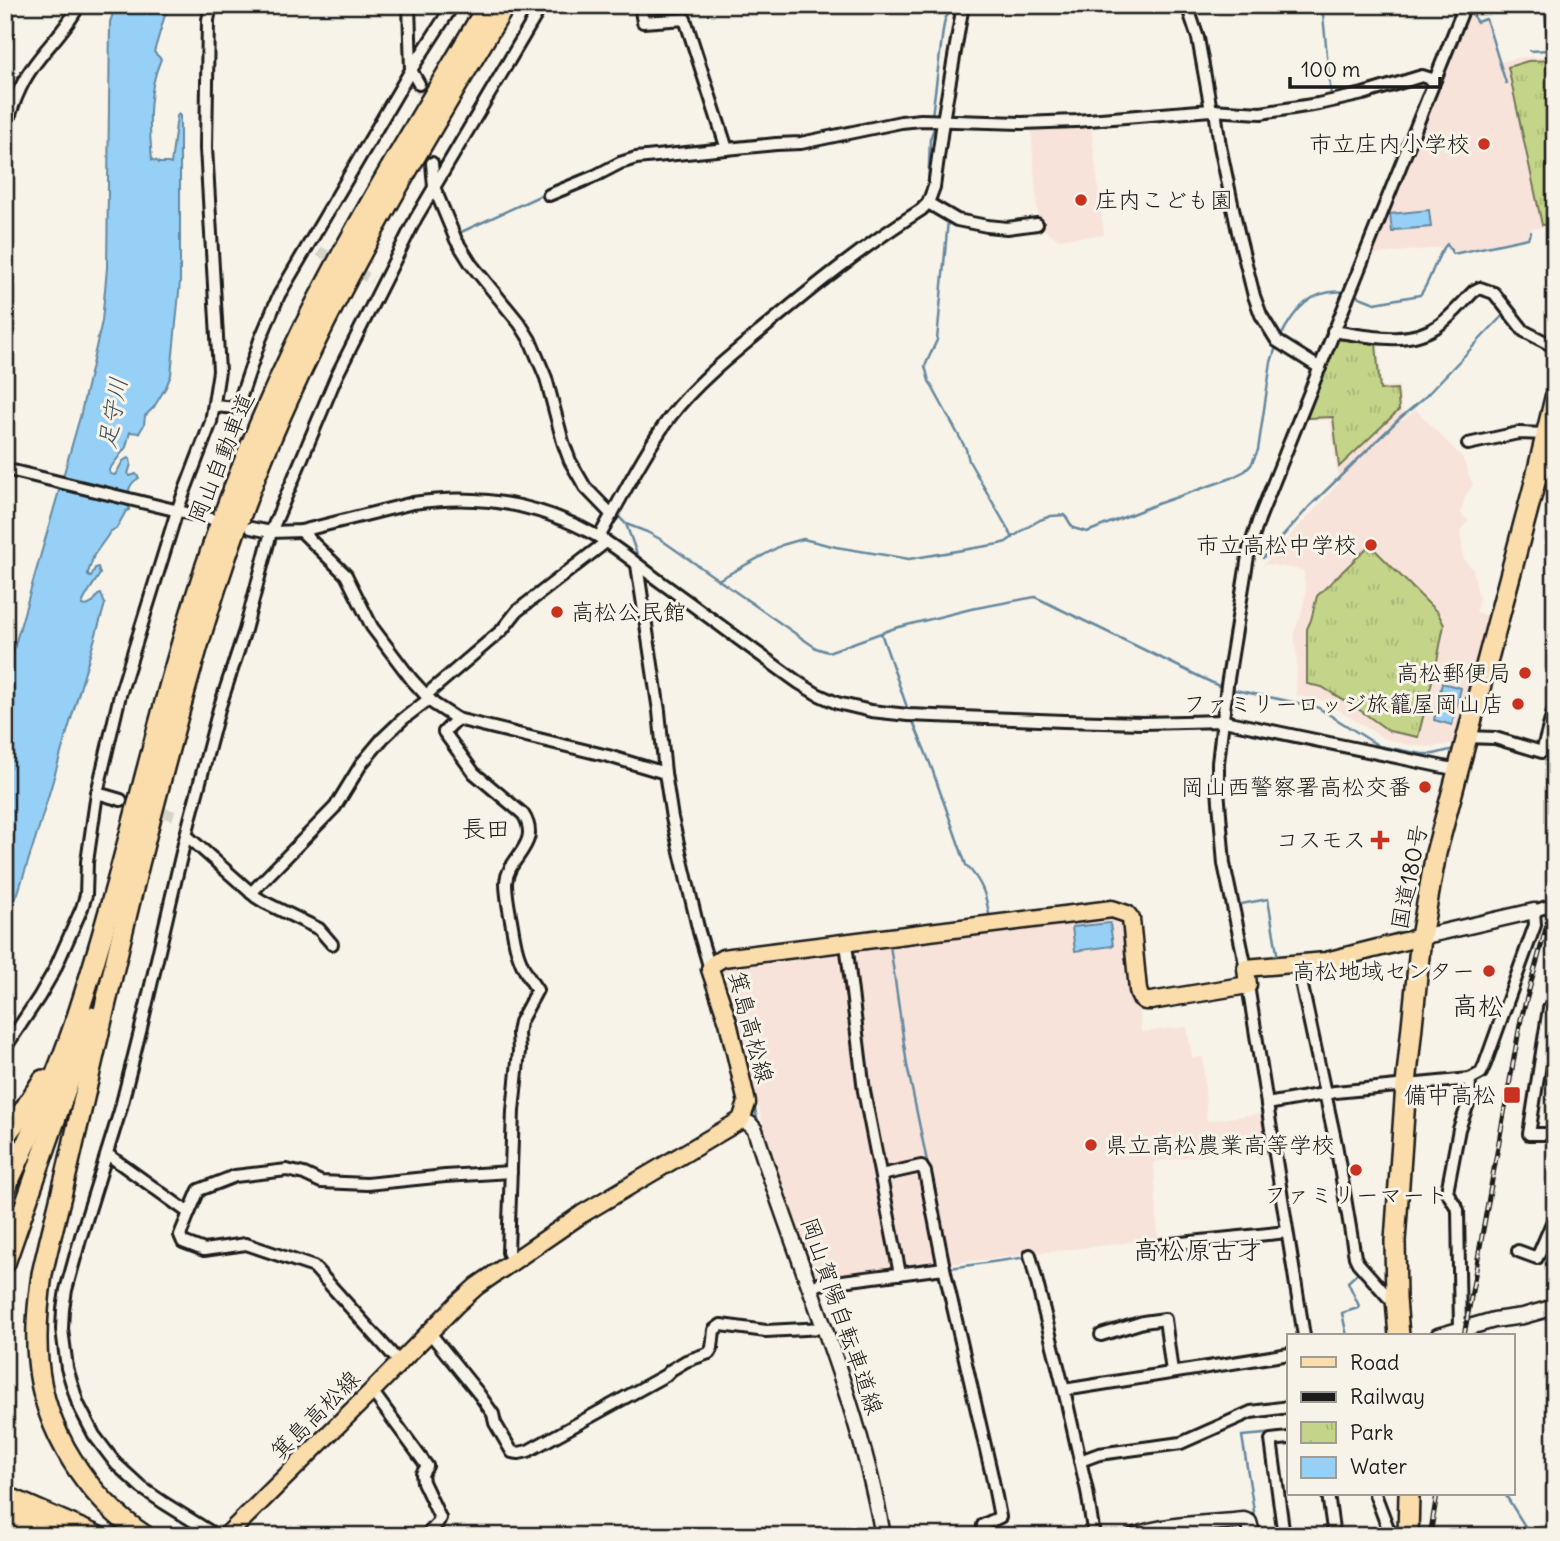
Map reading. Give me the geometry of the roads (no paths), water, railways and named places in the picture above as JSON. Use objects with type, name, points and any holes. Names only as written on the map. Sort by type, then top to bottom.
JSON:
[{"type":"highway","name":"岡山自動車道","points":[[92,967],[191,613],[214,542],[257,431],[306,324],[362,217],[488,5]]},
{"type":"highway","name":"岡山自動車道","points":[[130,896],[205,619],[270,439],[346,279],[402,178],[505,5]]},
{"type":"highway","name":"国道180号","points":[[1399,1334],[1395,1241],[1406,1085],[1421,937],[1436,853],[1555,398]]},
{"type":"highway","points":[[5,1263],[81,1049],[130,896]]},
{"type":"highway","points":[[130,896],[42,1274],[36,1342],[44,1396],[65,1447],[90,1486],[124,1520],[145,1536]]},
{"type":"highway","points":[[5,1136],[33,1098],[56,1058],[92,967]]},
{"type":"highway","points":[[5,1189],[58,1070],[92,967]]},
{"type":"highway","points":[[5,1496],[97,1536]]},
{"type":"highway","points":[[1408,1536],[1409,1496]]},
{"type":"highway","points":[[5,1516],[52,1536]]},
{"type":"main road","name":"箕島高松線","points":[[226,1536],[477,1286],[582,1214],[741,1120],[747,1103],[714,964],[723,958],[1112,909],[1127,914],[1130,919],[1138,990],[1145,1001],[1248,985]]},
{"type":"main road","points":[[1248,985],[1246,968],[1325,961],[1534,911]]},
{"type":"main road","name":"岡山賀陽自転車道線","points":[[741,1120],[755,1130],[774,1193],[813,1287],[866,1456],[883,1536]]},
{"type":"main road","points":[[1444,1334],[1555,1307]]},
{"type":"main road","points":[[1132,1536],[1154,1530],[1244,1520],[1249,1521],[1253,1536]]},
{"type":"street","points":[[5,129],[23,81],[68,25],[79,5]]},
{"type":"street","points":[[5,1048],[49,980],[82,908],[86,895],[87,862],[97,793],[120,695],[173,510],[208,431],[214,405],[219,359],[205,148],[208,20],[211,5]]},
{"type":"street","points":[[409,5],[411,70],[419,84]]},
{"type":"street","points":[[214,405],[237,408],[260,340],[279,295],[411,70],[453,5]]},
{"type":"street","points":[[217,1536],[142,1488],[122,1470],[94,1436],[72,1388],[64,1348],[63,1310],[71,1271],[107,1154],[141,1028],[186,835],[219,709],[245,630],[271,532],[377,283],[542,5]]},
{"type":"street","points":[[639,5],[643,22],[685,19],[726,146]]},
{"type":"street","points":[[1186,5],[1198,38],[1254,296],[1265,324],[1278,342],[1320,368]]},
{"type":"street","points":[[1246,968],[1224,864],[1218,763],[1227,685],[1250,550],[1259,519],[1333,331],[1465,5]]},
{"type":"street","points":[[251,892],[335,807],[362,763],[383,738],[502,629],[517,611],[603,540],[613,513],[669,419],[699,384],[782,313],[868,246],[921,210],[931,197],[935,121],[966,7]]},
{"type":"street","points":[[549,195],[632,159],[726,146],[786,144],[901,122],[1022,123],[1214,112],[1261,113],[1363,94],[1422,76],[1435,80]]},
{"type":"street","points":[[432,163],[434,187],[442,210],[464,254],[530,340],[546,377],[570,461],[585,486],[613,513]]},
{"type":"street","points":[[931,197],[957,219],[1007,229],[1037,224]]},
{"type":"street","points":[[308,245],[319,251]]},
{"type":"street","points":[[1333,331],[1405,338],[1421,334],[1443,323],[1480,288],[1494,293],[1524,331],[1555,347]]},
{"type":"street","points":[[1468,444],[1518,433],[1546,434]]},
{"type":"street","points":[[7,470],[212,519]]},
{"type":"street","points":[[251,528],[271,532],[302,531],[413,503],[440,500],[476,499],[515,504],[557,516],[603,540],[817,694],[854,708],[910,715],[1143,723],[1224,721],[1458,770]]},
{"type":"street","points":[[302,531],[346,575],[366,617],[378,635],[427,697],[445,712],[457,719],[608,756],[665,773]]},
{"type":"street","points":[[637,565],[675,829],[699,932],[714,964]]},
{"type":"street","points":[[1538,751],[1555,705]]},
{"type":"street","points":[[457,719],[444,732],[474,773],[523,814],[529,831],[527,842],[506,879],[517,950],[537,990],[520,1022],[518,1033],[508,1252],[513,1261]]},
{"type":"street","points":[[1465,743],[1495,738],[1538,751],[1555,751]]},
{"type":"street","points":[[97,793],[121,800]]},
{"type":"street","points":[[178,817],[190,821]]},
{"type":"street","points":[[186,835],[264,902],[319,929],[332,944]]},
{"type":"street","points":[[1267,1104],[1335,1092],[1470,1079],[1481,1073],[1535,925],[1534,911],[1555,905]]},
{"type":"street","points":[[846,943],[864,1091],[900,1274]]},
{"type":"street","points":[[1297,963],[1336,1144],[1355,1257],[1358,1264],[1388,1297],[1396,1299]]},
{"type":"street","points":[[1248,985],[1304,1334]]},
{"type":"street","points":[[1549,1008],[1549,1043],[1529,1134],[1555,1134]]},
{"type":"street","points":[[1460,1329],[1458,1210],[1447,1192],[1459,1129],[1469,1101],[1470,1079]]},
{"type":"street","points":[[107,1154],[189,1213]]},
{"type":"street","points":[[881,1175],[921,1166],[925,1172],[1000,1517],[982,1525],[982,1536]]},
{"type":"street","points":[[400,1363],[314,1267],[246,1244],[204,1250],[183,1242],[180,1235],[199,1190],[235,1176],[287,1170],[321,1182],[367,1184],[511,1172]]},
{"type":"street","points":[[1518,1251],[1538,1258],[1555,1216]]},
{"type":"street","points":[[1162,1245],[1287,1232]]},
{"type":"street","points":[[1030,1257],[1067,1389],[1083,1460],[1094,1536]]},
{"type":"street","points":[[813,1287],[944,1268]]},
{"type":"street","points":[[1101,1335],[1143,1322],[1165,1319],[1172,1372]]},
{"type":"street","points":[[430,1333],[486,1404],[512,1452],[519,1453],[528,1451],[586,1420],[686,1362],[709,1353],[714,1330],[721,1325],[766,1331],[824,1328]]},
{"type":"street","points":[[1067,1389],[1287,1354]]},
{"type":"street","points":[[372,1391],[427,1465],[422,1474],[423,1482],[440,1518],[426,1536]]},
{"type":"street","points":[[1083,1460],[1099,1454],[1181,1443],[1251,1412],[1287,1407]]},
{"type":"street","points":[[1284,1536],[1271,1440],[1287,1438]]},
{"type":"street","points":[[1328,1496],[1334,1536]]},
{"type":"street","points":[[1376,1496],[1391,1536]]},
{"type":"water","name":"足守川","points":[[116,5],[168,5],[154,52],[161,59],[153,84],[150,122],[152,160],[171,164],[177,116],[180,116],[180,282],[171,375],[154,407],[145,416],[139,433],[130,432],[126,447],[109,470],[110,474],[115,475],[123,461],[128,458],[131,464],[128,474],[136,474],[139,478],[130,488],[129,510],[94,555],[88,573],[91,577],[98,567],[100,574],[82,605],[90,605],[101,594],[105,604],[41,821],[18,893],[5,921],[5,680],[80,417],[102,321],[107,268],[110,22]]},
{"type":"water","points":[[1429,210],[1431,227],[1392,232],[1390,214]]},
{"type":"water","points":[[1442,683],[1461,688],[1452,725],[1434,720]]},
{"type":"water","points":[[1110,923],[1113,946],[1075,951],[1072,927]]},
{"type":"waterway","points":[[1322,5],[1331,96]]},
{"type":"waterway","points":[[1530,51],[1549,50],[1544,5]]},
{"type":"waterway","points":[[1471,8],[1476,22],[1486,19],[1506,83]]},
{"type":"waterway","points":[[932,116],[943,30],[945,19],[951,10]]},
{"type":"waterway","points":[[928,189],[930,139],[936,123]]},
{"type":"waterway","points":[[457,234],[546,193]]},
{"type":"waterway","points":[[934,197],[944,207]]},
{"type":"waterway","points":[[948,220],[937,340],[925,366],[929,381],[966,449],[969,461],[1013,538]]},
{"type":"waterway","points":[[1352,294],[1375,303],[1420,295],[1447,244],[1453,254],[1528,238],[1531,232]]},
{"type":"waterway","points":[[1280,338],[1291,318],[1313,297],[1346,292]]},
{"type":"waterway","points":[[1263,558],[1309,507],[1425,397],[1505,313]]},
{"type":"waterway","points":[[718,580],[782,545],[803,539],[909,559],[1006,542],[1026,528],[1051,516],[1065,515],[1073,528],[1087,532],[1229,479],[1245,471],[1258,450],[1271,362],[1277,344]]},
{"type":"waterway","points":[[617,515],[626,524],[638,557]]},
{"type":"waterway","points":[[626,524],[660,539],[816,648],[828,652],[895,628],[971,609],[1035,597],[1223,688]]},
{"type":"waterway","points":[[1229,710],[1242,626]]},
{"type":"waterway","points":[[881,633],[909,713]]},
{"type":"waterway","points":[[1230,689],[1317,707],[1379,746],[1422,754],[1454,749]]},
{"type":"waterway","points":[[912,719],[966,865],[983,890],[990,919]]},
{"type":"waterway","points":[[1474,744],[1499,744]]},
{"type":"waterway","points":[[1544,756],[1555,756]]},
{"type":"waterway","points":[[694,886],[713,957]]},
{"type":"waterway","points":[[1236,903],[1268,899],[1278,959]]},
{"type":"waterway","points":[[892,945],[907,1065],[929,1171]]},
{"type":"waterway","points":[[754,1105],[758,1122]]},
{"type":"waterway","points":[[944,1239],[950,1268],[1028,1257]]},
{"type":"waterway","points":[[1347,1334],[1342,1313],[1359,1306],[1348,1282],[1361,1270]]},
{"type":"waterway","points":[[1252,1516],[1254,1511],[1242,1436],[1287,1432]]},
{"type":"waterway","points":[[1506,1496],[1531,1536]]},
{"type":"waterway","points":[[1098,1525],[1100,1536]]},
{"type":"tunnel","points":[[419,84],[424,112]]},
{"type":"tunnel","points":[[319,251],[372,280]]},
{"type":"tunnel","points":[[121,800],[178,817]]},
{"type":"railway","points":[[1464,1334],[1521,1019],[1555,896]]},
{"type":"railway","points":[[1430,1536],[1437,1496]]},
{"type":"place","name":"市立庄内小学校","points":[[1484,144]]},
{"type":"place","name":"庄内こども園","points":[[1081,200]]},
{"type":"place","name":"市立高松中学校","points":[[1371,545]]},
{"type":"place","name":"高松公民館","points":[[557,612]]},
{"type":"place","name":"高松郵便局","points":[[1525,673]]},
{"type":"place","name":"ファミリーロッジ旅籠屋岡山店","points":[[1518,704]]},
{"type":"place","name":"岡山西警察署高松交番","points":[[1425,787]]},
{"type":"place","name":"コスモス","points":[[1380,840]]},
{"type":"place","name":"高松地域センター","points":[[1489,971]]},
{"type":"place","name":"備中高松","points":[[1512,1095]]},
{"type":"place","name":"県立高松農業高等学校","points":[[1091,1145]]},
{"type":"place","name":"ファミリーマート","points":[[1356,1170]]},
{"type":"district","name":"長田","points":[[486,829]]},
{"type":"district","name":"高松","points":[[1478,1006]]},
{"type":"district","name":"高松原古才","points":[[1198,1250]]}]
